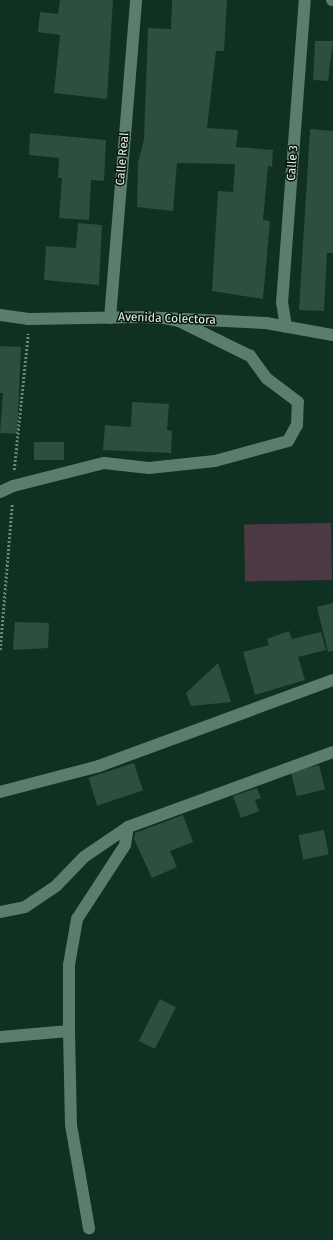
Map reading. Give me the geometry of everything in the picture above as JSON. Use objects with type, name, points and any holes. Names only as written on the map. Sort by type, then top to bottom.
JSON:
[{"type":"street","name":"Calle Real","points":[[110,318],[136,0]]},
{"type":"street","name":"Calle 3","points":[[286,327],[282,303],[305,0]]},
{"type":"street","name":"Avenida Colectora","points":[[0,315],[29,319],[163,318],[286,327],[333,335]]},
{"type":"street","points":[[0,492],[13,486],[104,463],[149,468],[214,461],[288,441],[297,425],[298,402],[266,379],[250,356],[179,320],[163,318]]},
{"type":"street","points":[[0,792],[99,766],[333,680]]},
{"type":"street","points":[[0,912],[25,907],[56,886],[84,857],[128,827],[333,752]]},
{"type":"street","points":[[89,1228],[71,1124],[69,965],[77,919],[125,845],[128,827]]},
{"type":"street","points":[[0,1037],[69,1032]]},
{"type":"shaded area","points":[[331,523],[332,580],[245,582],[244,525]]},
{"type":"building","points":[[60,0],[113,0],[107,99],[54,93],[60,35],[38,32],[40,12],[58,14]]},
{"type":"building","points":[[172,0],[227,0],[224,51],[216,51],[207,128],[238,130],[236,147],[273,150],[272,167],[268,166],[263,220],[270,221],[263,299],[212,291],[218,191],[233,192],[235,164],[177,163],[173,211],[137,207],[138,162],[144,139],[148,28],[171,29]]},
{"type":"building","points":[[315,41],[333,41],[328,81],[313,80]]},
{"type":"building","points":[[310,129],[333,131],[333,253],[327,253],[324,311],[299,310]]},
{"type":"building","points":[[30,133],[106,140],[104,181],[91,180],[89,220],[59,218],[62,178],[58,178],[59,158],[29,155]]},
{"type":"building","points":[[78,223],[102,225],[99,285],[44,280],[46,246],[76,248]]},
{"type":"building","points":[[0,346],[21,347],[17,434],[0,433],[3,393],[0,393]]},
{"type":"building","points":[[132,402],[169,404],[167,430],[172,431],[171,453],[103,450],[105,425],[131,427]]},
{"type":"building","points":[[34,442],[64,442],[64,460],[34,460]]},
{"type":"building","points":[[333,603],[333,651],[328,652],[317,607]]},
{"type":"building","points":[[15,622],[49,623],[48,648],[13,650]]},
{"type":"building","points":[[289,631],[292,639],[321,632],[326,650],[298,657],[305,680],[255,695],[243,652],[269,645],[267,639]]},
{"type":"building","points":[[218,663],[231,702],[191,706],[186,693]]},
{"type":"building","points":[[134,763],[143,791],[97,805],[88,778]]},
{"type":"building","points":[[319,765],[325,789],[297,796],[291,772]]},
{"type":"building","points":[[257,788],[261,798],[255,800],[259,811],[241,818],[233,796]]},
{"type":"building","points":[[183,815],[193,842],[170,851],[177,867],[152,878],[134,839],[135,833]]},
{"type":"building","points":[[324,830],[329,855],[303,860],[298,835]]},
{"type":"building","points":[[160,999],[176,1007],[155,1049],[139,1041]]}]
